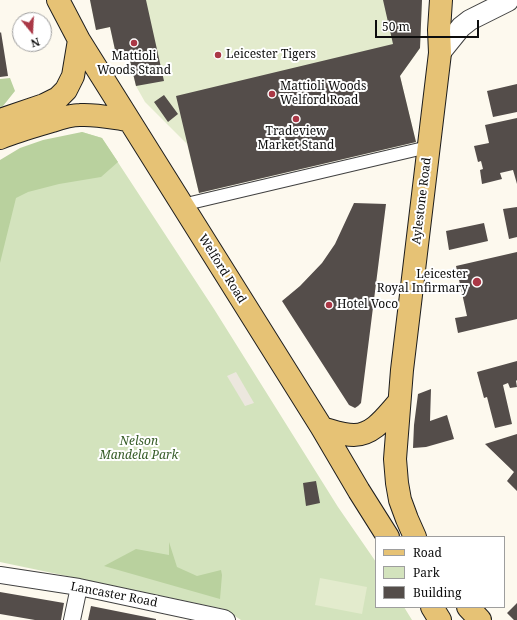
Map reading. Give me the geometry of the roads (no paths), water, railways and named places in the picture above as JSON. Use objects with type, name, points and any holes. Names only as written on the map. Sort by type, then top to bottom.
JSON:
[{"type":"main road","name":"Welford Road","points":[[58,0],[78,40],[322,428],[387,536]]},
{"type":"main road","name":"Aylestone Road","points":[[415,536],[400,500],[395,460],[399,402],[440,53],[439,30],[441,0]]},
{"type":"main road","points":[[0,120],[44,105],[58,98],[66,90],[73,76],[78,40]]},
{"type":"main road","points":[[0,138],[36,125],[71,116],[94,115],[128,120]]},
{"type":"main road","points":[[322,428],[345,434],[362,434],[372,430],[399,402]]},
{"type":"main road","points":[[433,608],[440,620]]},
{"type":"main road","points":[[469,608],[480,620]]},
{"type":"street","points":[[482,0],[511,1]]},
{"type":"street","points":[[440,53],[461,27],[470,20],[511,1]]},
{"type":"street","points":[[182,205],[428,147]]},
{"type":"street","name":"Lancaster Road","points":[[0,575],[79,587],[224,618],[227,620]]},
{"type":"street","points":[[72,620],[79,587]]},
{"type":"place","name":"Mattioli Woods Stand","points":[[134,43]]},
{"type":"place","name":"Leicester Tigers","points":[[218,55]]},
{"type":"place","name":"Mattioli Woods Welford Road","points":[[272,94]]},
{"type":"place","name":"Tradeview Market Stand","points":[[296,119]]},
{"type":"place","name":"Leicester Royal Infirmary","points":[[477,282]]},
{"type":"place","name":"Hotel Voco","points":[[329,305]]},
{"type":"park label","name":"Nelson Mandela Park","points":[[139,449]]}]
